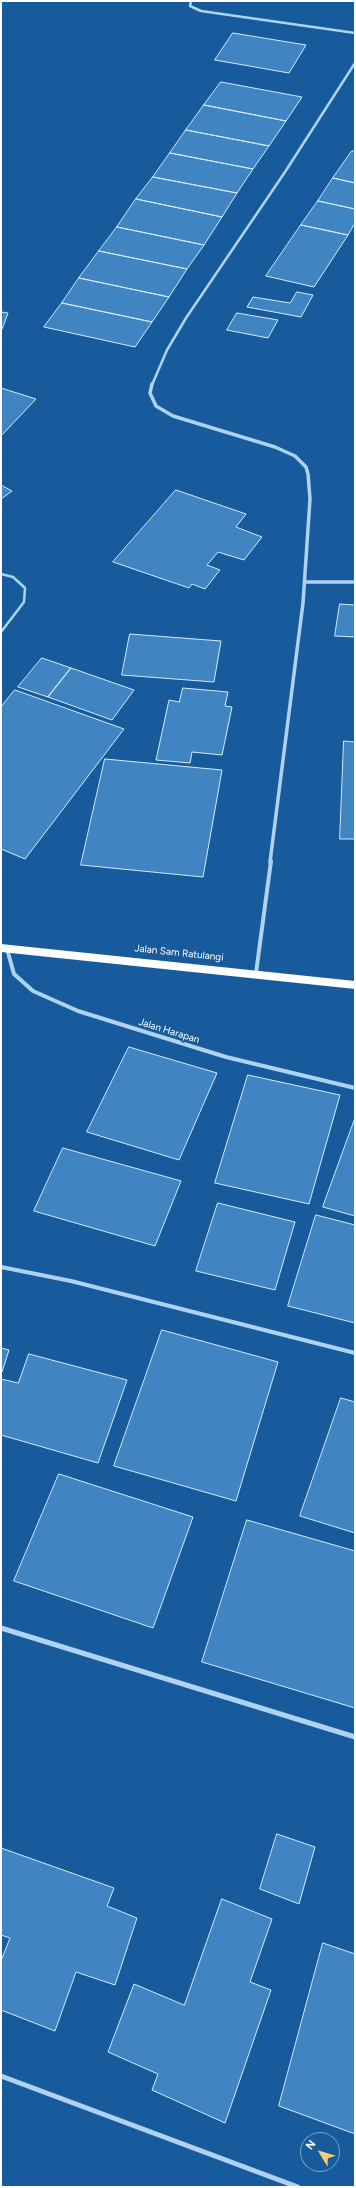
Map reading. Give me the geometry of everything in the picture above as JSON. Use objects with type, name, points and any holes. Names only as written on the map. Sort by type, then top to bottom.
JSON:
[{"type":"highway","name":"Jalan Sam Ratulangi","points":[[4,948],[256,973],[355,985]]},
{"type":"street","points":[[191,1],[190,6],[201,11],[355,33]]},
{"type":"street","points":[[256,973],[306,582],[309,482],[305,466],[298,458],[280,449],[186,421],[165,412],[153,404],[150,393],[155,371],[183,323],[285,172],[355,63]]},
{"type":"street","points":[[306,582],[355,582]]},
{"type":"street","name":"Jalan Harapan","points":[[4,948],[14,974],[33,991],[78,1011],[226,1056],[355,1088]]},
{"type":"street","points":[[1,1267],[71,1281],[355,1353]]},
{"type":"street","points":[[1,1628],[355,1737]]},
{"type":"street","points":[[1,2076],[298,2187]]},
{"type":"lane","points":[[1,574],[13,577],[25,588],[24,602],[1,632]]},
{"type":"building","points":[[233,33],[306,45],[289,73],[215,60]]},
{"type":"building","points":[[221,82],[302,97],[286,121],[204,105]]},
{"type":"building","points":[[204,105],[286,121],[269,146],[186,130]]},
{"type":"building","points":[[186,130],[269,146],[253,169],[170,153]]},
{"type":"building","points":[[352,151],[355,151],[355,183],[333,178]]},
{"type":"building","points":[[170,153],[253,169],[237,193],[153,177]]},
{"type":"building","points":[[153,177],[237,193],[222,217],[136,199]]},
{"type":"building","points":[[333,178],[355,183],[355,209],[318,201]]},
{"type":"building","points":[[136,199],[222,217],[204,245],[117,227]]},
{"type":"building","points":[[318,201],[355,209],[355,223],[348,235],[301,225]]},
{"type":"building","points":[[301,225],[348,235],[314,287],[266,276]]},
{"type":"building","points":[[117,227],[204,245],[187,269],[99,251]]},
{"type":"building","points":[[99,251],[187,269],[169,297],[79,278]]},
{"type":"building","points":[[79,278],[169,297],[152,322],[62,303]]},
{"type":"building","points":[[297,292],[313,295],[301,317],[247,307],[253,297],[290,303]]},
{"type":"building","points":[[62,303],[152,322],[135,347],[44,327]]},
{"type":"building","points":[[1,312],[8,313],[1,332]]},
{"type":"building","points":[[237,313],[278,320],[268,338],[227,330]]},
{"type":"building","points":[[1,388],[36,399],[1,436]]},
{"type":"building","points":[[1,485],[12,491],[1,499]]},
{"type":"building","points":[[176,490],[246,514],[236,527],[262,537],[244,560],[218,552],[207,565],[220,570],[205,589],[192,584],[189,588],[113,562]]},
{"type":"building","points":[[340,604],[355,605],[355,637],[335,636]]},
{"type":"building","points":[[130,634],[221,641],[214,682],[122,675]]},
{"type":"building","points":[[42,658],[71,668],[48,697],[18,687]]},
{"type":"building","points":[[71,668],[134,690],[112,720],[48,697]]},
{"type":"building","points":[[183,688],[228,692],[225,706],[232,707],[222,755],[192,752],[190,763],[156,760],[169,700],[179,702]]},
{"type":"building","points":[[15,690],[124,729],[25,859],[1,849],[1,707]]},
{"type":"building","points":[[344,741],[355,742],[355,839],[340,839]]},
{"type":"building","points":[[105,759],[222,770],[203,877],[81,865]]},
{"type":"building","points":[[129,1047],[217,1073],[179,1160],[87,1132]]},
{"type":"building","points":[[248,1075],[340,1095],[309,1204],[215,1183]]},
{"type":"building","points":[[355,1118],[355,1216],[323,1207]]},
{"type":"building","points":[[63,1148],[181,1181],[155,1246],[34,1211]]},
{"type":"building","points":[[218,1203],[295,1222],[275,1290],[196,1271]]},
{"type":"building","points":[[316,1215],[355,1225],[355,1323],[288,1306]]},
{"type":"building","points":[[162,1330],[278,1362],[236,1501],[114,1466]]},
{"type":"building","points":[[1,1348],[9,1350],[2,1372],[1,1371]]},
{"type":"building","points":[[29,1354],[127,1380],[98,1463],[1,1435],[1,1379],[18,1383]]},
{"type":"building","points":[[341,1398],[355,1402],[355,1533],[300,1516]]},
{"type":"building","points":[[59,1474],[193,1517],[153,1628],[14,1581]]},
{"type":"building","points":[[247,1520],[355,1551],[355,1708],[202,1662]]},
{"type":"building","points":[[277,1834],[315,1847],[299,1904],[260,1889]]},
{"type":"building","points":[[1,1848],[114,1888],[107,1906],[137,1918],[115,1985],[76,1972],[55,2031],[1,2010],[1,1961],[10,1938],[1,1935]]},
{"type":"building","points":[[222,1899],[272,1919],[250,1982],[271,1990],[225,2123],[152,2090],[158,2074],[108,2052],[134,1984],[184,2005]]},
{"type":"building","points":[[323,1943],[355,1954],[355,2134],[279,2106]]}]
